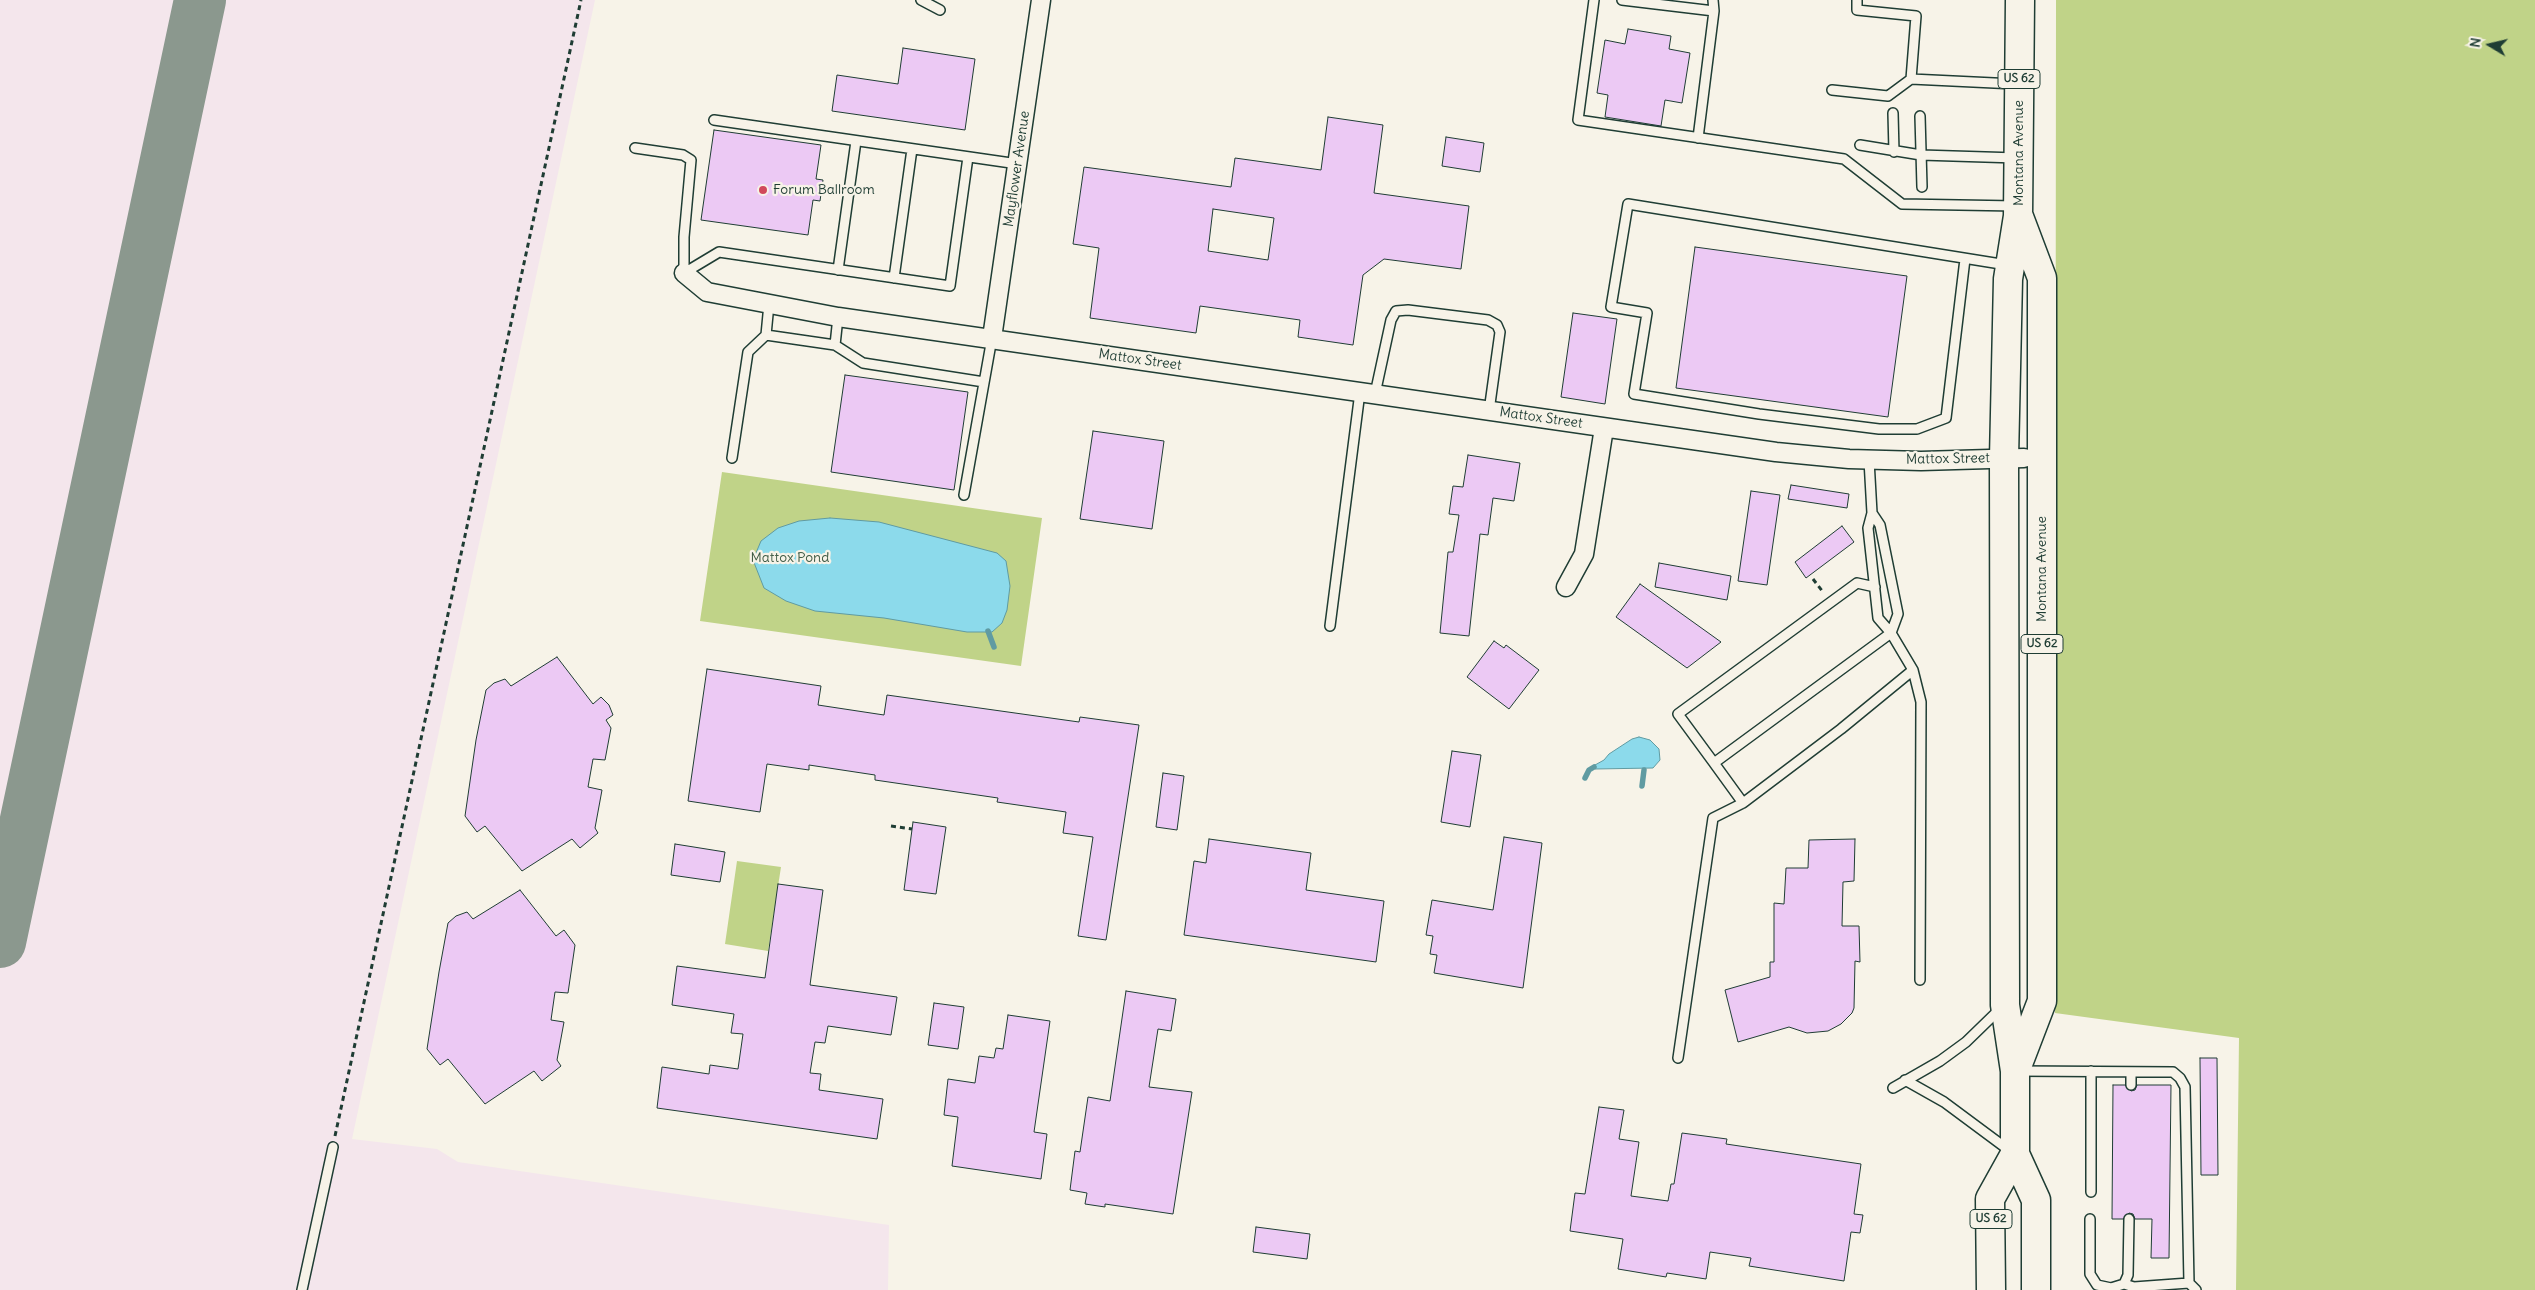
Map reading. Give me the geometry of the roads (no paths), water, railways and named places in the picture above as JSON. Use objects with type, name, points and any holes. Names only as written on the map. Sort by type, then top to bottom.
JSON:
[{"type":"highway","name":"Montana Avenue","points":[[2020,0],[2020,84],[2017,158],[2020,218],[2010,266],[2014,458],[2005,1005],[2020,1060]]},
{"type":"highway","name":"Montana Avenue","points":[[1991,1290],[1990,1199],[2015,1154],[2020,1060],[2042,1001],[2042,278],[2020,218]]},
{"type":"highway","points":[[2020,218],[2014,458],[2020,1060]]},
{"type":"highway","name":"Montana Avenue","points":[[2015,1154],[2036,1200],[2036,1290]]},
{"type":"street","name":"Mayflower Avenue","points":[[992,338],[1042,0]]},
{"type":"street","name":"Mattox Street","points":[[684,272],[707,292],[838,317],[1604,428],[1812,456],[1921,461],[2014,458]]},
{"type":"street","points":[[1566,587],[1584,554],[1604,428]]},
{"type":"lane","points":[[921,0],[940,10]]},
{"type":"lane","points":[[1594,0],[1578,120],[1844,159],[1902,204],[2020,218]]},
{"type":"lane","points":[[1622,0],[1714,11]]},
{"type":"lane","points":[[1698,138],[1714,11],[1713,0]]},
{"type":"lane","points":[[1857,0],[1856,10],[1916,16],[1911,79]]},
{"type":"lane","points":[[1832,90],[1888,96],[1911,79],[2020,84]]},
{"type":"lane","points":[[1893,113],[1894,152]]},
{"type":"lane","points":[[1920,116],[1922,187]]},
{"type":"lane","points":[[714,120],[1018,164]]},
{"type":"lane","points":[[838,270],[856,141]]},
{"type":"lane","points":[[1860,145],[1921,155],[2017,158]]},
{"type":"lane","points":[[635,148],[683,155],[691,160],[684,237],[684,272],[719,252],[950,286],[968,157]]},
{"type":"lane","points":[[894,278],[912,149]]},
{"type":"lane","points":[[1965,259],[1946,418],[1917,429],[1879,429],[1759,414],[1634,394],[1647,313],[1611,307],[1628,204],[2010,266]]},
{"type":"lane","points":[[732,458],[748,352],[766,335],[769,304]]},
{"type":"lane","points":[[1330,626],[1368,393],[1391,320],[1396,311],[1408,310],[1488,320],[1497,325],[1500,332],[1489,411]]},
{"type":"lane","points":[[835,345],[838,317]]},
{"type":"lane","points":[[766,335],[835,345],[863,364],[984,382]]},
{"type":"lane","points":[[964,496],[992,338]]},
{"type":"lane","points":[[1869,460],[1872,513],[1868,528],[1878,618],[1891,633],[1913,670],[1921,702],[1920,980]]},
{"type":"lane","points":[[1714,763],[1891,633],[1898,614],[1880,526],[1872,513]]},
{"type":"lane","points":[[1743,803],[1678,714],[1857,583],[1875,587]]},
{"type":"lane","points":[[1678,1058],[1713,818],[1743,803],[1841,729],[1913,670]]},
{"type":"lane","points":[[1893,1088],[1940,1061],[1966,1042],[2005,1005]]},
{"type":"lane","points":[[2020,1060],[2092,1072],[2173,1072],[2184,1087],[2189,1283],[2196,1290]]},
{"type":"lane","points":[[2090,1192],[2092,1072]]},
{"type":"lane","points":[[2130,1072],[2131,1085]]},
{"type":"lane","points":[[1905,1080],[1944,1102],[2015,1154]]},
{"type":"lane","points":[[302,1290],[333,1147]]},
{"type":"lane","points":[[2090,1218],[2090,1274],[2097,1285],[2111,1288],[2124,1284],[2134,1287],[2189,1283]]},
{"type":"lane","points":[[2124,1284],[2128,1275],[2129,1219]]},
{"type":"water","name":"Mattox Pond","points":[[830,518],[879,522],[997,553],[1006,561],[1010,586],[1007,610],[1002,623],[992,632],[967,632],[884,618],[815,611],[786,601],[764,588],[753,560],[761,541],[778,528],[799,521]]},
{"type":"water","points":[[1639,737],[1650,740],[1659,749],[1660,760],[1653,768],[1595,769],[1595,765],[1604,760],[1609,754],[1632,739]]},
{"type":"waterway","points":[[988,631],[994,647]]},
{"type":"waterway","points":[[1585,778],[1589,770],[1594,767]]},
{"type":"waterway","points":[[1642,786],[1644,770]]},
{"type":"place","name":"Forum Ballroom","points":[[763,190]]}]
